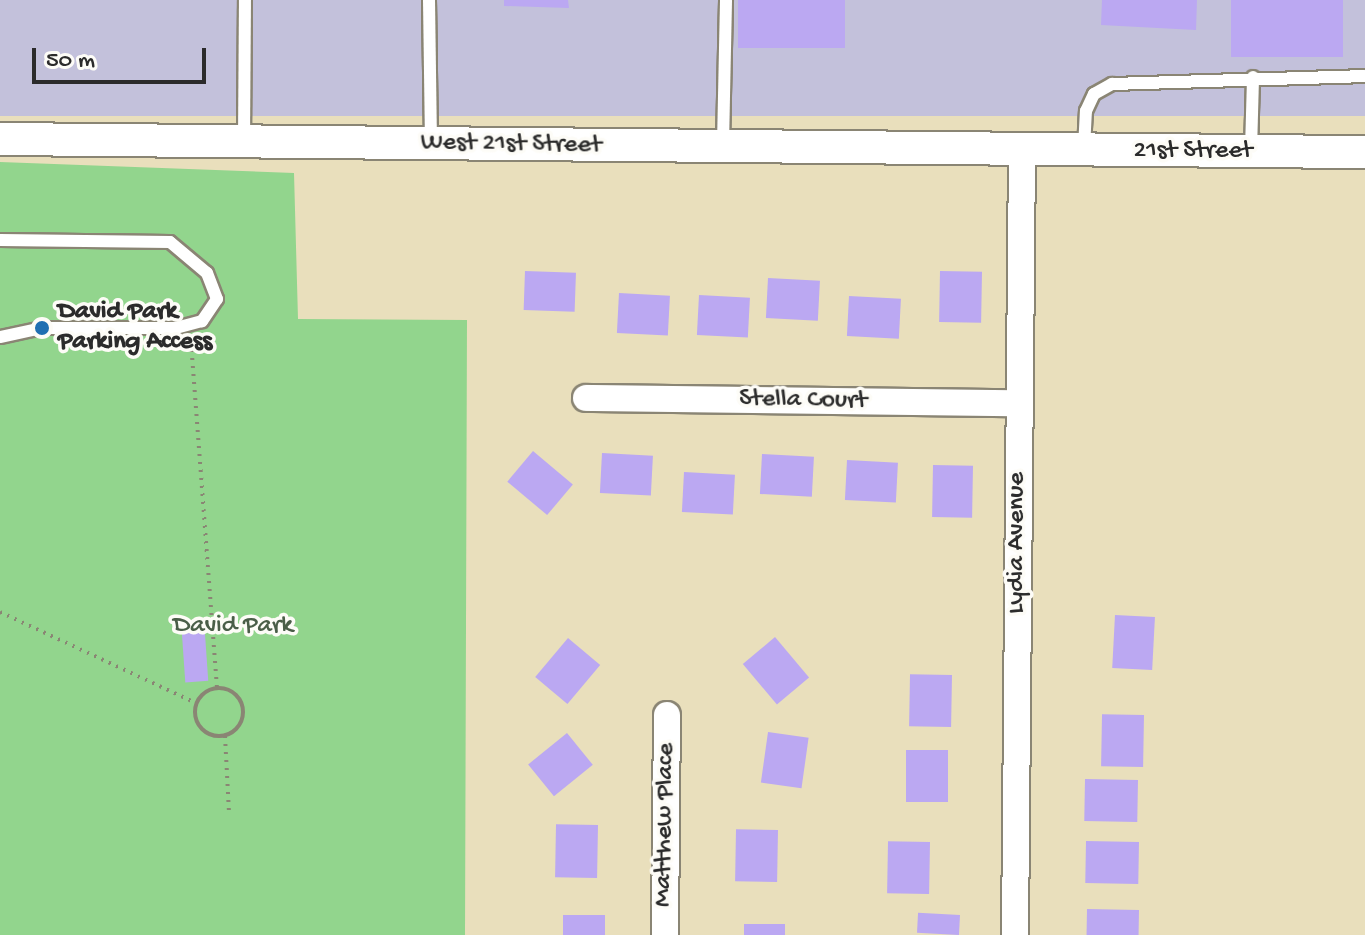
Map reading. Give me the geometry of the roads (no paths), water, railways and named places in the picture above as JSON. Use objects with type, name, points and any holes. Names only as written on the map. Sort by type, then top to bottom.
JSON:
[{"type":"street","name":"West 21st Street","points":[[0,139],[1022,151]]},
{"type":"street","name":"21st Street","points":[[1022,151],[1365,152]]},
{"type":"street","name":"Lydia Avenue","points":[[1015,935],[1022,151]]},
{"type":"street","name":"Stella Court","points":[[586,398],[1020,403]]},
{"type":"street","name":"Matthew Place","points":[[665,935],[667,715]]},
{"type":"lane","points":[[244,142],[245,0]]},
{"type":"lane","points":[[429,0],[431,144]]},
{"type":"lane","points":[[723,148],[726,0]]},
{"type":"lane","points":[[1084,151],[1086,111],[1094,94],[1112,84],[1253,77],[1365,76]]},
{"type":"lane","points":[[1251,152],[1253,77]]},
{"type":"lane","points":[[0,240],[170,242],[207,273],[217,299],[202,321],[186,325],[42,328],[0,337]]},
{"type":"place","name":"David Park Parking Access","points":[[42,328]]},
{"type":"park label","name":"David Park","points":[[233,627]]}]
